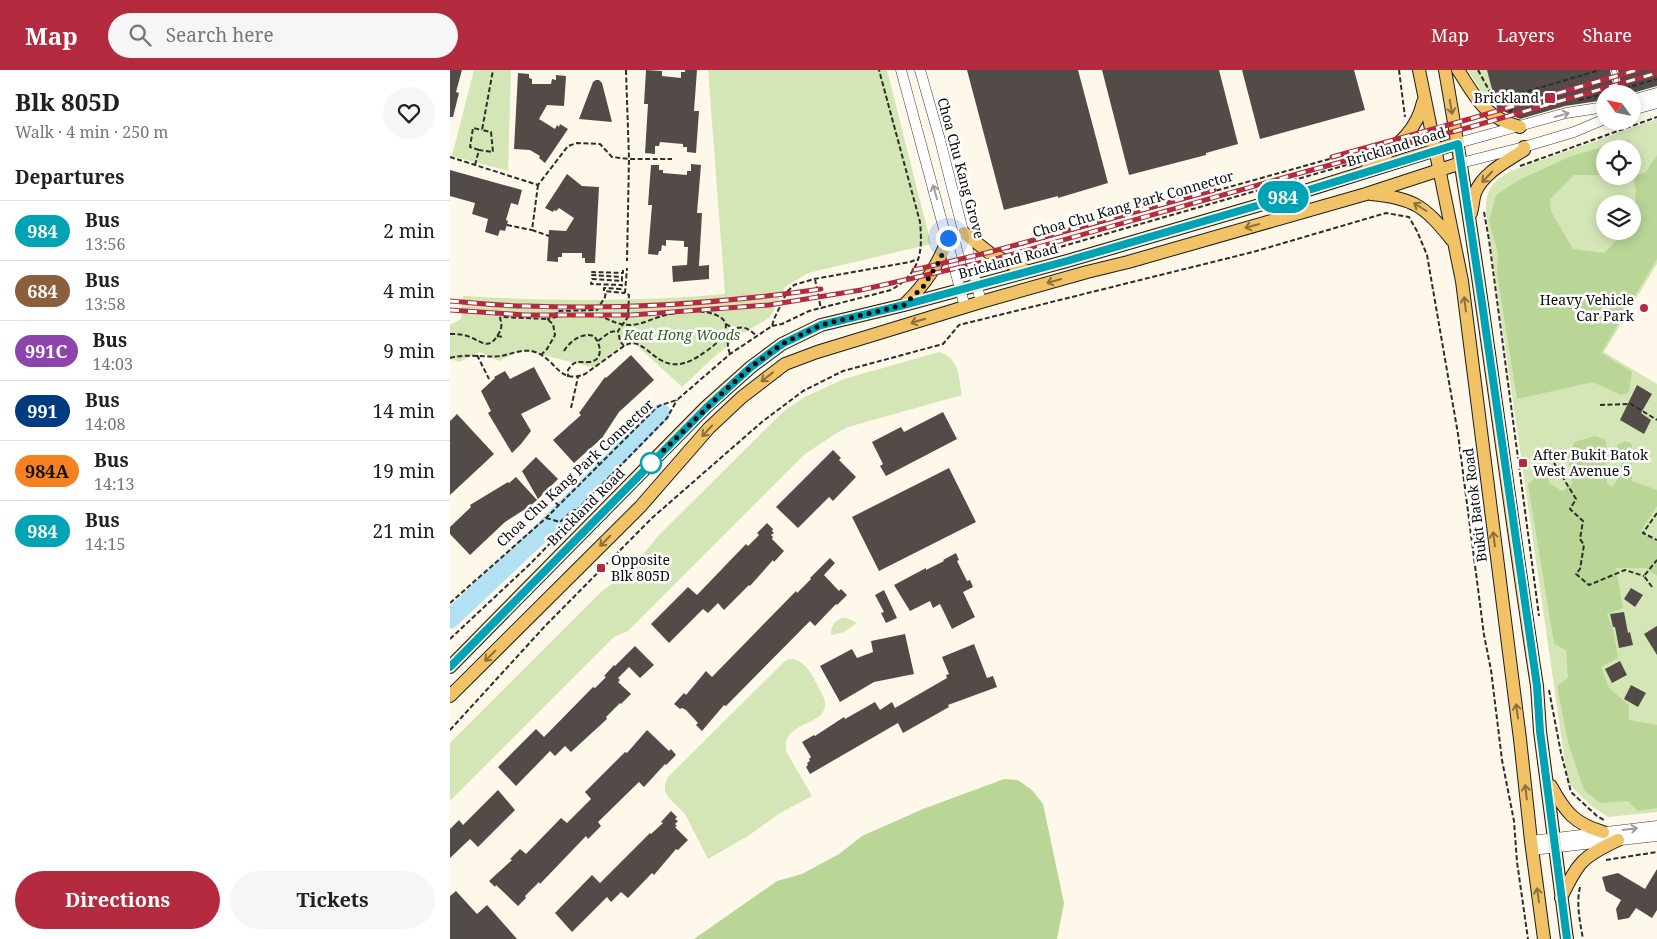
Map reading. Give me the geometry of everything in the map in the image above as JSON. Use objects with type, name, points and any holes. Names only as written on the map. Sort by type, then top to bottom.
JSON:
[{"type":"main road","name":"Bukit Batok Road","points":[[1419,70],[1462,281],[1544,939]]},
{"type":"main road","points":[[1445,70],[1482,303],[1537,686],[1540,731],[1567,939]]},
{"type":"main road","points":[[1458,70],[1481,106],[1506,123],[1520,127]]},
{"type":"main road","points":[[1361,173],[1412,130],[1420,116],[1424,96]]},
{"type":"main road","name":"Brickland Road","points":[[450,667],[692,421],[751,367],[782,344],[821,325],[904,305],[1027,271],[1245,209],[1458,144]]},
{"type":"main road","points":[[1469,225],[1475,193],[1483,181],[1498,167],[1524,150],[1524,147]]},
{"type":"main road","points":[[450,696],[640,507],[709,428],[742,397],[785,364],[816,352],[981,302],[1366,194],[1461,163]]},
{"type":"main road","points":[[1366,194],[1386,195],[1416,203],[1427,212],[1453,242]]},
{"type":"main road","points":[[964,233],[991,254],[1027,271]]},
{"type":"main road","points":[[904,305],[923,287],[940,260],[948,238]]},
{"type":"main road","points":[[1500,587],[1512,583],[1519,565]]},
{"type":"main road","points":[[1513,684],[1511,625],[1516,613],[1525,610]]},
{"type":"main road","points":[[1547,780],[1562,806],[1574,819],[1586,827],[1606,827]]},
{"type":"main road","points":[[1561,898],[1572,874],[1578,866],[1591,853],[1618,840]]},
{"type":"street","points":[[901,70],[948,238],[965,307]]},
{"type":"street","name":"Choa Chu Kang Grove","points":[[920,70],[940,140],[981,302]]},
{"type":"street","points":[[1641,97],[1657,92]]},
{"type":"street","points":[[1641,107],[1657,103]]},
{"type":"street","points":[[1458,144],[1566,113],[1596,108]]},
{"type":"street","points":[[1461,163],[1524,147],[1574,132],[1596,123]]},
{"type":"street","points":[[1555,843],[1606,827],[1657,826]]},
{"type":"street","points":[[1531,845],[1657,836]]},
{"type":"lane","points":[[1614,70],[1617,85]]},
{"type":"path","points":[[482,130],[493,70]]},
{"type":"path","points":[[626,70],[629,159],[627,261]]},
{"type":"path","points":[[772,326],[821,308],[891,290],[912,273],[918,259],[922,243],[920,222],[878,70]]},
{"type":"path","points":[[1399,70],[1406,124]]},
{"type":"path","points":[[1478,70],[1490,92],[1511,111],[1518,94],[1600,70]]},
{"type":"path","points":[[1639,85],[1657,79]]},
{"type":"path","points":[[1573,102],[1596,97]]},
{"type":"path","points":[[1513,169],[1657,117]]},
{"type":"path","points":[[473,128],[491,132],[493,152],[479,150],[470,146],[473,128]]},
{"type":"path","points":[[532,230],[538,185],[568,146],[577,143],[600,144],[612,157],[672,159]]},
{"type":"path","name":"Choa Chu Kang Park Connector","points":[[1006,250],[1378,146]]},
{"type":"path","points":[[475,165],[479,150]]},
{"type":"path","points":[[955,156],[979,230]]},
{"type":"path","points":[[450,157],[538,185]]},
{"type":"path","points":[[1022,258],[1350,164]]},
{"type":"path","points":[[1484,205],[1539,619]]},
{"type":"path","points":[[450,730],[546,625],[652,518],[763,421],[803,391],[843,371],[944,344],[959,325],[1253,252],[1386,213],[1408,217],[1417,231],[1427,255],[1455,411],[1484,635],[1492,670],[1502,760],[1514,821],[1517,862],[1528,939]]},
{"type":"path","points":[[507,225],[549,236]]},
{"type":"path","points":[[772,326],[787,292],[794,286],[814,279],[918,259]]},
{"type":"path","points":[[625,293],[626,268]]},
{"type":"path","points":[[556,316],[556,311],[597,310],[605,297],[606,292],[604,288],[622,289],[622,285],[591,284],[592,279],[622,281],[622,277],[592,275],[592,272],[623,273],[623,270]]},
{"type":"path","points":[[814,279],[821,308]]},
{"type":"path","points":[[606,292],[629,295],[628,317],[618,331],[620,341],[624,346]]},
{"type":"path","points":[[450,334],[470,337],[486,344],[497,336],[501,329],[502,323],[500,318],[502,317],[547,319],[556,316],[596,316],[622,325],[633,325],[668,314],[692,311],[711,313],[724,320],[726,324],[734,329]]},
{"type":"path","points":[[541,355],[548,349],[555,335],[553,324],[547,319]]},
{"type":"path","points":[[450,358],[467,355],[492,356],[531,351],[541,355],[558,371],[568,376],[578,377],[631,343],[639,344],[660,361],[670,364],[677,364],[697,357],[720,339],[726,324]]},
{"type":"path","name":"Choa Chu Kang Park Connector","points":[[450,603],[559,506],[656,408],[677,400],[730,354],[772,326]]},
{"type":"path","points":[[730,354],[727,341],[728,335],[734,329],[744,327],[757,337]]},
{"type":"path","points":[[598,341],[610,332],[618,331]]},
{"type":"path","points":[[564,351],[571,342],[585,335],[594,336],[598,341],[600,350],[594,360],[590,362],[578,361],[574,364],[568,370],[568,376]]},
{"type":"path","points":[[497,336],[503,337]]},
{"type":"path","points":[[720,339],[727,341]]},
{"type":"path","points":[[477,355],[489,379]]},
{"type":"path","points":[[571,408],[578,377]]},
{"type":"path","points":[[450,639],[530,564],[564,529],[577,510],[667,418],[677,400]]},
{"type":"path","points":[[1600,405],[1630,404],[1657,420]]},
{"type":"path","points":[[587,451],[600,465]]},
{"type":"path","points":[[1554,462],[1576,499],[1570,509],[1584,521],[1580,539],[1584,545],[1580,570],[1576,574],[1588,585],[1625,570],[1644,576],[1652,587]]},
{"type":"path","points":[[545,492],[559,506]]},
{"type":"path","points":[[546,518],[560,522],[573,510],[577,510]]},
{"type":"path","points":[[1657,513],[1643,532],[1657,540]]},
{"type":"path","points":[[1644,576],[1657,560]]},
{"type":"path","points":[[1549,687],[1561,753],[1571,792],[1606,827]]},
{"type":"path","points":[[1602,861],[1657,852]]},
{"type":"path","points":[[1581,882],[1578,895],[1583,939]]},
{"type":"green space","points":[[474,70],[511,70],[508,171],[452,156]]},
{"type":"green space","name":"Keat Hong Woods","points":[[708,70],[887,70],[931,244],[808,273],[785,287],[769,318],[742,334],[682,387],[630,339],[596,368],[522,350],[499,361],[480,352],[459,362],[450,359],[450,325],[461,319],[463,296],[594,300],[725,294]]},
{"type":"green space","points":[[1468,70],[1616,70],[1491,104]]},
{"type":"green space","points":[[1657,119],[1657,264],[1604,352],[1657,384],[1657,812],[1608,817],[1590,805],[1568,783],[1486,214],[1488,193],[1499,179],[1511,171],[1596,141],[1596,185],[1641,185],[1641,140],[1598,140],[1626,130],[1641,130],[1641,125]]},
{"type":"green space","points":[[1596,149],[1596,175],[1574,175],[1550,199],[1551,211],[1573,249],[1604,253],[1616,240],[1641,240],[1641,195],[1636,195],[1635,185],[1641,185],[1641,174],[1646,172],[1657,155],[1657,259],[1601,353],[1632,372],[1629,392],[1621,395],[1593,382],[1517,399],[1497,273],[1498,253],[1489,221],[1496,195],[1519,180],[1571,156]]},
{"type":"green space","points":[[939,352],[951,358],[954,363],[959,375],[962,395],[848,427],[804,455],[628,631],[614,637],[450,801],[450,743],[602,591],[632,566],[657,537],[784,411],[805,397],[844,379]]},
{"type":"green space","points":[[1595,436],[1606,440],[1607,484],[1612,487],[1619,477],[1621,462],[1617,445],[1625,441],[1632,444],[1632,481],[1657,490],[1657,506],[1641,531],[1657,542],[1657,576],[1646,568],[1616,568],[1623,608],[1607,614],[1614,633],[1618,658],[1601,667],[1609,688],[1629,705],[1629,720],[1657,725],[1657,808],[1638,811],[1628,801],[1600,803],[1584,790],[1568,742],[1557,686],[1568,678],[1566,650],[1554,644],[1528,484],[1539,474],[1547,474],[1549,483],[1562,491],[1572,484],[1568,455],[1575,442]]},
{"type":"green space","points":[[842,618],[847,618],[857,623],[844,632],[831,635],[834,624]]},
{"type":"green space","points":[[789,659],[796,660],[806,667],[824,698],[825,708],[821,714],[791,733],[787,740],[786,751],[812,796],[780,813],[748,836],[708,859],[685,814],[668,797],[665,791],[665,784],[668,777]]},
{"type":"green space","points":[[1004,779],[1018,780],[1032,790],[1043,804],[1064,903],[1057,939],[694,939],[777,881],[802,874],[839,854],[862,836],[923,809]]},
{"type":"building","points":[[450,70],[462,70],[456,92],[459,93],[453,117],[450,117]]},
{"type":"building","points":[[646,70],[662,71],[662,76],[681,78],[681,72],[685,72],[685,70],[697,70],[694,111],[699,111],[696,153],[687,152],[687,147],[683,147],[683,144],[660,142],[659,146],[655,146],[655,154],[645,153],[648,104],[644,104]]},
{"type":"building","points":[[967,70],[1078,70],[1108,183],[1058,198],[1058,196],[1004,210]]},
{"type":"building","points":[[1102,70],[1219,70],[1238,144],[1206,153],[1206,155],[1129,175]]},
{"type":"building","points":[[1242,70],[1354,70],[1365,110],[1260,139]]},
{"type":"building","name":"Brickland","points":[[1487,70],[1610,70],[1613,85],[1596,85],[1596,101],[1565,106],[1520,119],[1497,108]]},
{"type":"building","points":[[1618,70],[1657,70],[1657,86],[1641,91],[1641,85],[1621,85]]},
{"type":"building","points":[[518,73],[529,74],[532,84],[551,84],[552,79],[556,80],[556,75],[566,76],[564,106],[547,105],[539,119],[555,129],[560,124],[568,129],[545,163],[539,158],[540,156],[530,150],[514,149]]},
{"type":"building","points":[[596,80],[602,83],[612,122],[579,119],[593,82]]},
{"type":"building","points":[[691,164],[701,165],[697,213],[702,213],[699,266],[709,265],[709,279],[673,282],[672,266],[687,265],[688,247],[684,247],[684,241],[666,240],[666,246],[662,245],[658,255],[648,254],[652,205],[648,205],[651,165],[659,165],[659,170],[663,170],[663,173],[687,175],[687,171],[691,171]]},
{"type":"building","points":[[450,170],[522,190],[518,205],[511,203],[505,231],[500,230],[498,236],[485,232],[488,219],[472,214],[475,203],[450,196]]},
{"type":"building","points":[[567,174],[582,186],[599,187],[595,263],[585,263],[582,253],[562,253],[562,257],[558,257],[558,262],[547,261],[549,230],[566,231],[574,218],[559,208],[553,212],[545,208]]},
{"type":"building","points":[[631,355],[654,380],[619,412],[602,438],[574,463],[553,440],[581,415],[579,413],[605,377]]},
{"type":"building","points":[[534,367],[551,399],[521,414],[531,431],[512,453],[488,413],[491,411],[481,391],[494,377],[505,371],[510,379]]},
{"type":"building","points":[[1637,385],[1652,394],[1641,413],[1651,420],[1644,434],[1620,420]]},
{"type":"building","points":[[943,412],[957,439],[886,476],[880,466],[883,464],[872,442],[901,427],[904,432]]},
{"type":"building","points":[[457,414],[494,454],[450,495],[450,421]]},
{"type":"building","points":[[833,450],[841,458],[839,460],[856,477],[833,501],[829,497],[798,528],[776,507]]},
{"type":"building","points":[[536,457],[558,479],[538,499],[522,471]]},
{"type":"building","points":[[949,468],[976,522],[879,571],[852,517]]},
{"type":"building","points":[[516,477],[537,500],[505,522],[470,555],[450,534],[450,527],[471,507],[470,505]]},
{"type":"building","points":[[767,523],[773,529],[772,539],[784,551],[724,610],[718,603],[708,613],[703,609],[669,643],[651,624],[688,587],[697,595],[746,544],[748,546],[759,535],[757,533]]},
{"type":"building","points":[[956,553],[959,560],[957,561],[967,581],[970,580],[973,587],[963,592],[975,617],[952,629],[940,604],[933,608],[930,601],[910,611],[894,585],[944,561]]},
{"type":"building","points":[[830,558],[835,563],[824,575],[839,591],[841,589],[847,595],[815,626],[810,621],[726,706],[724,705],[702,731],[696,725],[698,723],[686,710],[680,709],[674,704],[684,693],[686,695],[706,671],[712,677]]},
{"type":"building","points":[[1631,588],[1643,595],[1635,607],[1624,599]]},
{"type":"building","points":[[884,590],[897,618],[886,623],[881,613],[884,612],[875,595]]},
{"type":"building","points":[[1624,612],[1628,633],[1630,632],[1633,645],[1619,648],[1615,627],[1613,627],[1610,614]]},
{"type":"building","points":[[1657,626],[1657,655],[1644,634]]},
{"type":"building","points":[[905,634],[914,674],[874,682],[840,702],[820,666],[852,649],[857,658],[873,652],[871,641]]},
{"type":"building","points":[[974,644],[987,678],[993,676],[997,687],[948,705],[949,707],[903,733],[898,723],[810,774],[806,767],[811,757],[802,742],[844,717],[845,719],[875,702],[880,710],[892,702],[895,708],[947,678],[946,675],[949,674],[942,657]]},
{"type":"building","points":[[635,646],[654,665],[640,678],[629,667],[618,678],[620,680],[618,682],[631,694],[571,752],[565,746],[555,756],[550,751],[516,786],[498,767],[536,729],[544,737]]},
{"type":"building","points":[[1620,661],[1627,675],[1612,683],[1605,669]]},
{"type":"building","points":[[1631,685],[1646,693],[1638,707],[1624,699]]},
{"type":"building","points":[[647,730],[669,751],[671,749],[676,755],[644,787],[639,782],[598,822],[601,826],[588,839],[586,836],[540,884],[539,882],[525,896],[526,898],[518,906],[496,885],[495,887],[489,881],[512,860],[510,859],[520,849],[526,854],[561,818],[567,823],[591,799],[585,792],[625,752],[627,753]]},
{"type":"building","points":[[498,790],[515,810],[478,847],[470,839],[450,858],[450,829],[459,820],[463,825]]},
{"type":"building","points":[[671,811],[678,821],[675,827],[688,840],[678,850],[676,849],[654,875],[652,873],[628,898],[621,892],[611,902],[607,897],[572,932],[555,913],[592,875],[600,883],[650,833],[663,823],[661,822]]},
{"type":"building","points":[[1657,869],[1657,910],[1652,918],[1636,908],[1629,918],[1618,920],[1616,909],[1621,900],[1606,891],[1602,877],[1618,873],[1645,889]]},
{"type":"building","points":[[456,891],[477,914],[487,905],[517,939],[450,939],[450,896]]},
{"type":"waterway","points":[[450,619],[538,536],[661,413]]},
{"type":"railway","points":[[1332,157],[1637,70]]},
{"type":"railway","points":[[450,310],[525,315],[631,315],[769,305],[861,290],[992,260],[1657,73]]},
{"type":"railway","points":[[914,270],[990,252],[1214,190]]},
{"type":"railway","points":[[450,301],[517,306],[637,306],[711,302],[821,289]]},
{"type":"bus line","name":"984","points":[[450,667],[596,517],[706,408],[751,367],[782,344],[821,325],[904,305],[983,282],[1067,261],[1263,204],[1458,144],[1537,686],[1540,731],[1567,939]]},
{"type":"place","name":"Brickland","points":[[1550,98]]},
{"type":"place","name":"Heavy Vehicle Car Park","points":[[1644,308]]},
{"type":"place","name":"After Bukit Batok West Avenue 5","points":[[1523,463]]},
{"type":"place","name":"Opposite Blk 805D","points":[[601,568]]},
{"type":"route","points":[[651,463],[706,408],[751,367],[782,344],[821,325],[904,305],[923,287],[940,260],[948,238]]}]
